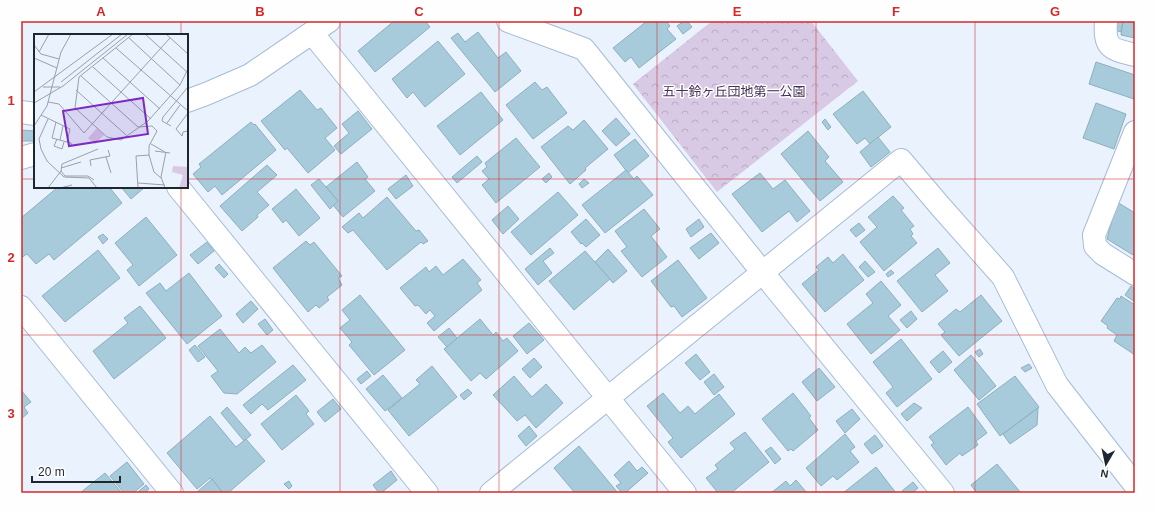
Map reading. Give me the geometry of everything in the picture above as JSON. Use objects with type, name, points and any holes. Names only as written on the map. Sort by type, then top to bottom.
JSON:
[{"type":"street","points":[[508,21],[584,49],[763,273],[944,493]]},
{"type":"street","points":[[1106,21],[1105,35],[1109,44],[1116,50],[1135,55]]},
{"type":"street","points":[[188,101],[250,75],[321,27],[608,398],[685,493]]},
{"type":"street","points":[[21,112],[34,114]]},
{"type":"street","points":[[1135,132],[1094,235],[1095,246],[1103,254],[1135,274]]},
{"type":"street","points":[[21,158],[34,154]]},
{"type":"street","points":[[490,493],[901,160],[1003,277],[1057,385],[1135,485]]},
{"type":"street","points":[[179,188],[427,493]]},
{"type":"street","points":[[21,307],[172,493]]},
{"type":"green space","name":"五十鈴ヶ丘団地第一公園","points":[[712,21],[811,21],[858,81],[717,192],[633,84]]},
{"type":"building","points":[[394,21],[425,21],[430,27],[375,72],[358,51]]},
{"type":"building","points":[[647,21],[666,21],[670,26],[667,29],[676,39],[639,68],[631,57],[625,62],[613,48]]},
{"type":"building","points":[[684,21],[687,21],[692,27],[683,34],[677,26]]},
{"type":"building","points":[[1116,21],[1123,21],[1121,32],[1115,30]]},
{"type":"building","points":[[1123,21],[1135,21],[1135,38],[1121,35]]},
{"type":"building","points":[[478,32],[498,58],[506,52],[521,71],[495,92],[451,38],[458,33],[465,42]]},
{"type":"building","points":[[438,41],[465,74],[425,107],[413,92],[407,98],[392,79]]},
{"type":"building","points":[[1096,62],[1135,75],[1134,99],[1089,84]]},
{"type":"building","points":[[535,82],[542,90],[547,87],[567,113],[533,139],[506,105]]},
{"type":"building","points":[[300,90],[317,110],[321,108],[337,128],[325,138],[335,150],[308,173],[287,148],[285,150],[261,121]]},
{"type":"building","points":[[863,91],[891,127],[870,144],[865,138],[857,144],[833,114]]},
{"type":"building","points":[[481,92],[503,120],[460,155],[437,126]]},
{"type":"building","points":[[1096,103],[1126,114],[1114,149],[1083,138]]},
{"type":"building","points":[[358,111],[372,129],[341,154],[334,146],[349,133],[342,124]]},
{"type":"building","points":[[616,118],[630,134],[616,146],[602,131]]},
{"type":"building","points":[[825,119],[831,127],[828,130],[822,122]]},
{"type":"building","points":[[584,120],[608,149],[585,168],[586,170],[570,184],[541,147],[568,126],[573,130]]},
{"type":"building","points":[[251,122],[254,125],[255,124],[276,150],[222,195],[215,186],[208,192],[193,174],[201,167],[199,164]]},
{"type":"building","points":[[21,130],[34,131],[34,141],[21,141]]},
{"type":"building","points":[[808,131],[829,157],[825,161],[843,182],[820,201],[781,154]]},
{"type":"building","points":[[878,137],[890,152],[871,167],[860,152]]},
{"type":"building","points":[[516,138],[540,167],[496,203],[482,185],[489,179],[482,171],[487,167],[485,163]]},
{"type":"building","points":[[635,139],[649,156],[628,173],[614,155]]},
{"type":"building","points":[[477,156],[482,162],[457,183],[452,177]]},
{"type":"building","points":[[357,162],[368,177],[365,179],[375,191],[343,217],[333,205],[338,201],[326,187]]},
{"type":"building","points":[[267,165],[277,175],[257,192],[269,205],[242,231],[220,206]]},
{"type":"building","points":[[626,170],[634,179],[637,176],[653,195],[605,233],[582,205]]},
{"type":"building","points":[[549,173],[552,177],[546,183],[542,179]]},
{"type":"building","points":[[760,173],[773,189],[785,180],[810,211],[797,222],[789,211],[762,232],[732,194]]},
{"type":"building","points":[[406,175],[413,186],[396,199],[388,189]]},
{"type":"building","points":[[319,179],[338,201],[330,209],[311,185]]},
{"type":"building","points":[[584,179],[589,183],[582,188],[579,184]]},
{"type":"building","points":[[57,188],[110,188],[122,203],[54,260],[49,254],[36,264],[27,254],[21,258],[21,218]]},
{"type":"building","points":[[122,188],[144,188],[131,199]]},
{"type":"building","points":[[296,189],[320,218],[299,236],[286,220],[283,223],[272,209]]},
{"type":"building","points":[[558,192],[578,215],[531,255],[511,232]]},
{"type":"building","points":[[893,196],[904,208],[901,210],[914,226],[910,229],[913,234],[911,236],[917,243],[884,271],[860,242],[877,227],[868,217]]},
{"type":"building","points":[[387,197],[416,231],[419,230],[428,241],[423,244],[421,242],[387,270],[353,230],[348,233],[342,227],[359,213],[363,218]]},
{"type":"building","points":[[1117,202],[1135,213],[1135,252],[1133,255],[1107,239]]},
{"type":"building","points":[[508,206],[519,219],[503,234],[492,220]]},
{"type":"building","points":[[644,209],[660,229],[651,236],[667,257],[642,277],[621,251],[627,247],[615,231]]},
{"type":"building","points":[[146,217],[177,255],[139,286],[127,270],[133,265],[115,243]]},
{"type":"building","points":[[586,219],[600,235],[586,247],[582,243],[581,244],[571,232]]},
{"type":"building","points":[[699,219],[704,227],[691,237],[686,229]]},
{"type":"building","points":[[859,223],[865,230],[856,237],[850,230]]},
{"type":"building","points":[[711,233],[719,243],[699,259],[690,248]]},
{"type":"building","points":[[103,234],[108,239],[103,244],[98,237]]},
{"type":"building","points":[[306,241],[310,245],[314,242],[342,276],[338,278],[342,285],[327,297],[329,300],[319,308],[316,305],[308,312],[273,268]]},
{"type":"building","points":[[207,242],[214,251],[198,264],[190,255]]},
{"type":"building","points":[[550,248],[554,253],[543,261],[552,273],[538,285],[525,269]]},
{"type":"building","points":[[938,248],[950,263],[935,275],[948,291],[922,312],[897,281]]},
{"type":"building","points":[[608,249],[627,271],[613,283],[595,262]]},
{"type":"building","points":[[98,250],[120,278],[65,322],[42,296]]},
{"type":"building","points":[[585,251],[610,279],[574,310],[549,281]]},
{"type":"building","points":[[843,254],[864,280],[825,312],[802,284],[819,270],[816,267],[828,257],[833,263]]},
{"type":"building","points":[[463,259],[481,280],[477,283],[482,290],[434,331],[427,323],[435,316],[430,310],[426,314],[418,305],[415,306],[400,288],[426,267],[429,272],[436,266],[443,275]]},
{"type":"building","points":[[678,260],[707,298],[682,317],[674,306],[671,307],[651,281]]},
{"type":"building","points":[[865,261],[875,272],[868,277],[859,267]]},
{"type":"building","points":[[219,264],[228,274],[224,278],[215,268]]},
{"type":"building","points":[[891,270],[894,273],[888,277],[886,274]]},
{"type":"building","points":[[189,273],[222,316],[187,344],[146,293],[160,283],[166,291]]},
{"type":"building","points":[[881,281],[901,305],[888,316],[900,330],[871,354],[847,324],[873,303],[866,294]]},
{"type":"building","points":[[1131,286],[1135,289],[1135,302],[1125,295]]},
{"type":"building","points":[[360,295],[405,350],[374,375],[349,345],[352,342],[340,328],[350,320],[342,310]]},
{"type":"building","points":[[981,295],[1002,321],[959,356],[941,335],[945,332],[938,324],[956,309],[960,312]]},
{"type":"building","points":[[1121,296],[1135,305],[1135,355],[1114,341],[1117,335],[1107,328],[1108,326],[1101,321],[1117,298],[1120,299]]},
{"type":"building","points":[[251,301],[258,309],[243,323],[236,314]]},
{"type":"building","points":[[140,306],[166,338],[114,379],[93,351],[128,323],[124,318]]},
{"type":"building","points":[[911,311],[917,319],[907,328],[900,320]]},
{"type":"building","points":[[265,319],[273,330],[267,335],[258,324]]},
{"type":"building","points":[[480,319],[493,335],[496,332],[503,341],[507,338],[518,351],[486,379],[480,373],[471,381],[444,349]]},
{"type":"building","points":[[529,323],[544,340],[527,354],[513,336]]},
{"type":"building","points":[[449,328],[457,338],[447,347],[438,337]]},
{"type":"building","points":[[220,329],[239,353],[245,347],[251,353],[262,345],[276,362],[237,394],[224,393],[211,376],[218,371],[198,346]]},
{"type":"building","points":[[901,339],[932,379],[897,407],[886,393],[893,387],[873,362]]},
{"type":"building","points":[[195,345],[205,357],[198,362],[189,350]]},
{"type":"building","points":[[980,349],[983,354],[979,357],[975,352]]},
{"type":"building","points":[[943,351],[952,362],[939,373],[930,362]]},
{"type":"building","points":[[696,354],[710,372],[700,380],[685,363]]},
{"type":"building","points":[[971,355],[996,386],[979,400],[954,370]]},
{"type":"building","points":[[534,358],[542,367],[530,378],[522,369]]},
{"type":"building","points":[[1029,364],[1032,368],[1025,372],[1021,368]]},
{"type":"building","points":[[293,365],[306,380],[268,410],[262,404],[251,414],[243,405]]},
{"type":"building","points":[[432,366],[457,397],[409,436],[388,410],[420,384],[416,380]]},
{"type":"building","points":[[819,368],[835,387],[817,401],[802,382]]},
{"type":"building","points":[[367,371],[371,376],[361,384],[357,379]]},
{"type":"building","points":[[714,374],[724,387],[714,395],[704,382]]},
{"type":"building","points":[[383,375],[402,398],[385,411],[366,389]]},
{"type":"building","points":[[514,376],[532,397],[546,384],[563,403],[536,428],[525,415],[517,421],[493,395]]},
{"type":"building","points":[[1015,376],[1039,407],[1000,436],[977,404]]},
{"type":"building","points":[[468,389],[472,393],[464,400],[460,395]]},
{"type":"building","points":[[21,390],[31,402],[24,407],[28,413],[21,419]]},
{"type":"building","points":[[663,393],[680,413],[688,406],[695,414],[719,394],[735,414],[681,458],[668,442],[673,438],[647,406]]},
{"type":"building","points":[[793,393],[811,416],[809,418],[818,430],[793,451],[791,449],[788,451],[762,419]]},
{"type":"building","points":[[296,395],[309,411],[306,414],[314,424],[282,450],[261,424]]},
{"type":"building","points":[[333,399],[341,409],[325,422],[317,412]]},
{"type":"building","points":[[914,403],[922,408],[907,421],[901,414]]},
{"type":"building","points":[[227,407],[251,435],[244,441],[221,413]]},
{"type":"building","points":[[968,407],[987,433],[976,441],[978,445],[962,456],[960,453],[946,465],[931,445],[934,443],[929,437]]},
{"type":"building","points":[[1038,408],[1037,425],[1010,444],[1003,434]]},
{"type":"building","points":[[852,409],[860,419],[845,433],[836,421]]},
{"type":"building","points":[[210,416],[236,447],[246,439],[265,461],[228,493],[223,493],[210,478],[197,489],[167,453]]},
{"type":"building","points":[[529,426],[537,436],[526,446],[518,436]]},
{"type":"building","points":[[745,432],[769,462],[731,493],[718,493],[706,478],[718,469],[715,465],[735,449],[730,443]]},
{"type":"building","points":[[845,434],[855,447],[850,451],[859,462],[837,480],[833,476],[821,486],[806,468]]},
{"type":"building","points":[[875,435],[883,446],[872,454],[864,444]]},
{"type":"building","points":[[579,446],[618,493],[575,493],[554,468]]},
{"type":"building","points":[[771,447],[781,459],[775,464],[765,451]]},
{"type":"building","points":[[629,461],[637,471],[642,467],[648,473],[625,493],[622,493],[616,486],[621,483],[614,475]]},
{"type":"building","points":[[127,462],[144,484],[133,493],[124,493],[110,476]]},
{"type":"building","points":[[997,464],[1021,493],[977,493],[971,485]]},
{"type":"building","points":[[876,467],[896,493],[843,493]]},
{"type":"building","points":[[391,471],[397,480],[379,493],[373,485]]},
{"type":"building","points":[[105,473],[122,493],[80,493]]},
{"type":"building","points":[[212,479],[223,493],[196,493]]},
{"type":"building","points":[[796,480],[807,493],[771,493],[786,481],[790,486]]},
{"type":"building","points":[[289,481],[292,486],[289,489],[284,484]]},
{"type":"building","points":[[913,482],[918,488],[912,493],[904,493],[902,491]]},
{"type":"building","points":[[146,485],[149,489],[144,493],[138,492]]}]
